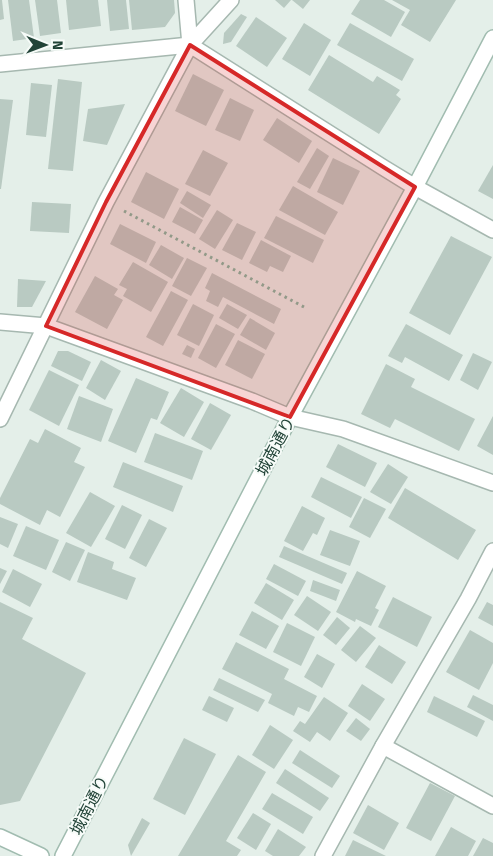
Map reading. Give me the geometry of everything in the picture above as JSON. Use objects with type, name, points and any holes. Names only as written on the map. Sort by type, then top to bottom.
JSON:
[{"type":"street","points":[[186,0],[190,45]]},
{"type":"street","points":[[0,419],[106,202],[190,45],[231,0]]},
{"type":"street","name":"城南通り","points":[[63,856],[290,417],[415,187],[493,38]]},
{"type":"street","points":[[0,64],[190,45],[415,187],[493,230]]},
{"type":"street","points":[[0,322],[46,326],[252,401],[290,417],[343,428],[493,483]]},
{"type":"street","points":[[323,856],[383,746],[468,599],[493,551]]},
{"type":"street","points":[[383,746],[493,806]]},
{"type":"street","points":[[0,837],[41,856]]},
{"type":"path","points":[[106,202],[304,307]]},
{"type":"highlighted area","points":[[190,45],[415,187],[290,417],[46,326],[106,202]]},
{"type":"building","points":[[0,0],[2,0],[4,19],[0,20]]},
{"type":"building","points":[[8,0],[29,0],[34,38],[13,41]]},
{"type":"building","points":[[35,0],[57,0],[61,33],[40,36]]},
{"type":"building","points":[[66,0],[98,0],[101,26],[69,30]]},
{"type":"building","points":[[107,0],[126,0],[129,29],[110,31]]},
{"type":"building","points":[[129,0],[174,0],[175,13],[165,27],[132,30]]},
{"type":"building","points":[[275,0],[291,0],[284,8]]},
{"type":"building","points":[[292,0],[310,0],[303,9]]},
{"type":"building","points":[[360,0],[384,0],[405,12],[391,37],[351,14]]},
{"type":"building","points":[[392,0],[456,0],[430,42],[401,25],[410,10]]},
{"type":"building","points":[[241,14],[247,17],[231,42],[223,44],[224,33]]},
{"type":"building","points":[[256,17],[287,38],[267,67],[236,46]]},
{"type":"building","points":[[304,23],[331,40],[310,76],[282,59]]},
{"type":"building","points":[[350,23],[414,59],[402,81],[337,45]]},
{"type":"building","points":[[329,55],[373,82],[377,76],[400,90],[396,95],[401,99],[379,134],[308,90]]},
{"type":"building","points":[[193,74],[224,90],[206,126],[175,111]]},
{"type":"building","points":[[58,79],[82,82],[73,171],[48,169]]},
{"type":"building","points":[[31,83],[52,85],[46,137],[26,135]]},
{"type":"building","points":[[230,98],[254,110],[240,141],[215,130]]},
{"type":"building","points":[[0,99],[13,100],[1,189],[0,189]]},
{"type":"building","points":[[125,104],[107,145],[83,141],[88,109]]},
{"type":"building","points":[[277,118],[312,141],[299,163],[263,140]]},
{"type":"building","points":[[317,148],[329,156],[310,189],[297,182]]},
{"type":"building","points":[[203,150],[228,163],[210,196],[185,184]]},
{"type":"building","points":[[333,158],[360,171],[343,205],[317,192]]},
{"type":"building","points":[[493,165],[493,199],[478,191]]},
{"type":"building","points":[[146,172],[179,189],[164,219],[131,202]]},
{"type":"building","points":[[293,186],[338,212],[325,235],[279,210]]},
{"type":"building","points":[[187,191],[211,205],[203,218],[180,203]]},
{"type":"building","points":[[32,202],[71,204],[69,233],[30,231]]},
{"type":"building","points":[[180,207],[203,220],[195,234],[172,222]]},
{"type":"building","points":[[217,210],[233,220],[215,249],[199,239]]},
{"type":"building","points":[[276,216],[324,240],[313,263],[264,238]]},
{"type":"building","points":[[237,223],[256,232],[242,260],[222,250]]},
{"type":"building","points":[[120,224],[156,242],[146,263],[110,244]]},
{"type":"building","points":[[451,236],[492,257],[450,335],[409,313]]},
{"type":"building","points":[[261,240],[291,256],[283,272],[270,266],[267,272],[249,263]]},
{"type":"building","points":[[161,245],[184,258],[172,279],[149,265]]},
{"type":"building","points":[[187,258],[207,268],[191,296],[172,286]]},
{"type":"building","points":[[133,262],[168,282],[151,312],[123,296],[127,289],[119,285]]},
{"type":"building","points":[[212,273],[281,309],[274,324],[223,297],[218,307],[206,301],[210,291],[205,288]]},
{"type":"building","points":[[95,276],[118,289],[114,295],[123,300],[107,329],[75,312]]},
{"type":"building","points":[[18,279],[46,281],[32,307],[17,307]]},
{"type":"building","points":[[171,291],[188,300],[163,346],[146,337]]},
{"type":"building","points":[[193,304],[214,315],[199,346],[177,335]]},
{"type":"building","points":[[227,304],[247,315],[238,329],[219,318]]},
{"type":"building","points":[[250,318],[275,333],[266,350],[240,335]]},
{"type":"building","points":[[216,324],[235,334],[216,368],[198,358]]},
{"type":"building","points":[[406,324],[463,355],[449,381],[405,357],[402,363],[388,356]]},
{"type":"building","points":[[238,340],[265,354],[252,379],[225,365]]},
{"type":"building","points":[[187,345],[195,349],[191,358],[182,354]]},
{"type":"building","points":[[58,351],[68,351],[91,362],[82,381],[51,366]]},
{"type":"building","points":[[473,353],[492,362],[478,390],[460,380]]},
{"type":"building","points":[[101,360],[121,371],[105,400],[86,388]]},
{"type":"building","points":[[386,364],[415,379],[411,387],[475,419],[459,451],[395,419],[390,428],[361,414]]},
{"type":"building","points":[[49,370],[79,385],[59,426],[29,410]]},
{"type":"building","points":[[136,378],[169,392],[157,420],[151,418],[136,453],[108,441]]},
{"type":"building","points":[[181,388],[204,402],[184,437],[160,423]]},
{"type":"building","points":[[79,396],[113,409],[101,442],[67,429]]},
{"type":"building","points":[[210,403],[231,415],[211,450],[191,439]]},
{"type":"building","points":[[493,416],[493,455],[477,446]]},
{"type":"building","points":[[45,429],[81,448],[74,462],[85,467],[60,517],[47,510],[40,525],[0,504],[0,498],[30,439],[38,443]]},
{"type":"building","points":[[155,433],[203,451],[192,480],[144,462]]},
{"type":"building","points":[[338,444],[377,463],[365,487],[326,467]]},
{"type":"building","points":[[123,462],[183,486],[173,512],[113,487]]},
{"type":"building","points":[[388,464],[408,477],[391,504],[370,492]]},
{"type":"building","points":[[321,477],[362,497],[351,518],[311,497]]},
{"type":"building","points":[[405,488],[476,530],[458,560],[388,518]]},
{"type":"building","points":[[90,492],[115,506],[91,547],[66,533]]},
{"type":"building","points":[[364,498],[386,509],[370,538],[349,527]]},
{"type":"building","points":[[122,505],[142,515],[125,549],[105,539]]},
{"type":"building","points":[[302,506],[325,518],[317,535],[313,533],[303,551],[284,541]]},
{"type":"building","points":[[0,517],[18,524],[8,548],[0,544]]},
{"type":"building","points":[[149,519],[167,528],[146,567],[129,558]]},
{"type":"building","points":[[26,526],[59,540],[46,570],[13,556]]},
{"type":"building","points":[[330,530],[360,541],[350,566],[320,555]]},
{"type":"building","points":[[66,542],[85,550],[70,581],[52,572]]},
{"type":"building","points":[[284,546],[347,573],[342,584],[279,557]]},
{"type":"building","points":[[88,552],[114,562],[112,569],[136,578],[127,600],[77,582]]},
{"type":"building","points":[[274,564],[306,581],[298,596],[266,579]]},
{"type":"building","points":[[0,568],[7,571],[0,584]]},
{"type":"building","points":[[13,569],[42,584],[30,607],[2,592]]},
{"type":"building","points":[[357,571],[386,586],[375,608],[379,610],[371,626],[356,619],[355,622],[336,612]]},
{"type":"building","points":[[313,580],[340,590],[336,601],[310,591]]},
{"type":"building","points":[[266,583],[294,600],[282,620],[254,603]]},
{"type":"building","points":[[307,596],[331,612],[318,631],[294,615]]},
{"type":"building","points":[[393,597],[432,617],[417,647],[378,627]]},
{"type":"building","points":[[0,602],[33,618],[22,639],[86,673],[20,801],[0,805]]},
{"type":"building","points":[[487,602],[493,605],[493,626],[478,618]]},
{"type":"building","points":[[252,611],[279,626],[266,649],[239,635]]},
{"type":"building","points":[[337,617],[350,628],[336,645],[323,635]]},
{"type":"building","points":[[287,623],[315,637],[301,666],[273,652]]},
{"type":"building","points":[[360,626],[376,638],[356,662],[341,650]]},
{"type":"building","points":[[470,630],[493,643],[493,663],[479,690],[446,672]]},
{"type":"building","points":[[236,642],[289,669],[284,679],[317,696],[309,712],[298,707],[294,716],[268,703],[272,694],[222,669]]},
{"type":"building","points":[[379,645],[406,662],[392,684],[365,667]]},
{"type":"building","points":[[317,654],[335,664],[322,688],[304,677]]},
{"type":"building","points":[[219,678],[265,700],[258,712],[213,690]]},
{"type":"building","points":[[362,684],[385,699],[370,721],[348,706]]},
{"type":"building","points":[[473,695],[493,705],[493,721],[467,707]]},
{"type":"building","points":[[209,696],[234,708],[227,722],[202,710]]},
{"type":"building","points":[[434,696],[485,721],[477,737],[427,712]]},
{"type":"building","points":[[324,697],[348,713],[330,741],[317,732],[310,742],[293,731],[300,721],[305,724]]},
{"type":"building","points":[[356,718],[370,729],[361,741],[346,731]]},
{"type":"building","points":[[270,725],[293,740],[274,769],[252,755]]},
{"type":"building","points":[[184,738],[216,754],[185,815],[153,799]]},
{"type":"building","points":[[300,750],[340,776],[332,788],[292,763]]},
{"type":"building","points":[[238,755],[266,772],[226,841],[241,850],[237,856],[178,856]]},
{"type":"building","points":[[285,769],[329,798],[320,811],[276,783]]},
{"type":"building","points":[[430,783],[455,796],[431,841],[406,828]]},
{"type":"building","points":[[272,793],[313,817],[303,834],[262,809]]},
{"type":"building","points":[[368,805],[399,823],[384,850],[353,833]]},
{"type":"building","points":[[253,813],[271,824],[256,850],[237,838]]},
{"type":"building","points":[[142,818],[150,823],[131,856],[128,845]]},
{"type":"building","points":[[451,827],[476,841],[468,856],[435,856]]},
{"type":"building","points":[[278,829],[306,847],[299,856],[273,856],[265,851]]},
{"type":"building","points":[[483,838],[493,843],[493,856],[473,856]]},
{"type":"building","points":[[353,840],[386,856],[345,856]]}]
